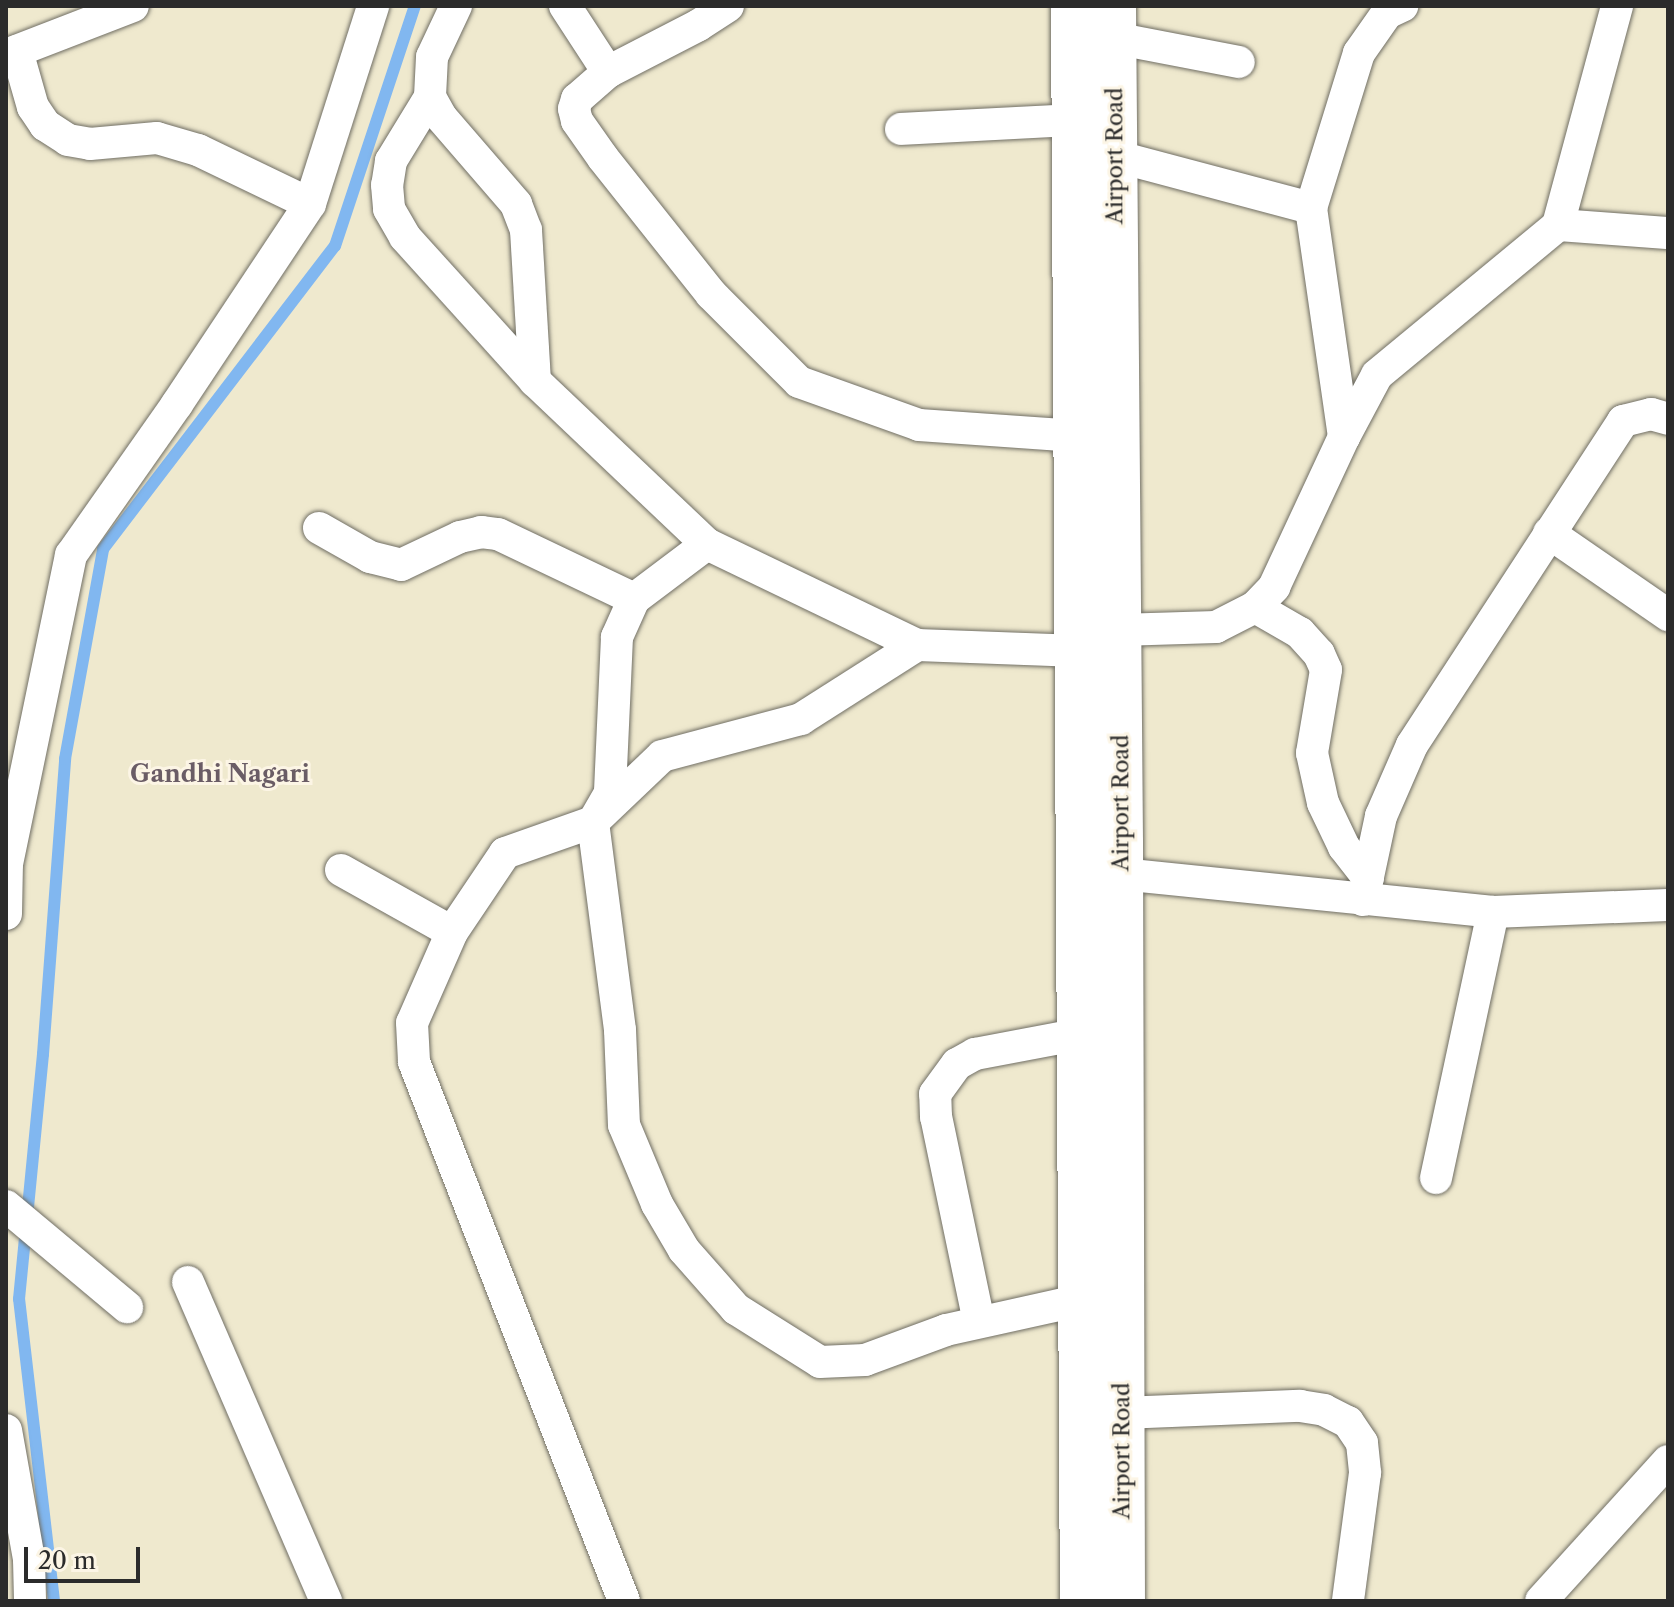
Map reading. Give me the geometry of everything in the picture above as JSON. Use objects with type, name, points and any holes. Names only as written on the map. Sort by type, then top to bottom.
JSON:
[{"type":"highway","name":"Airport Road","points":[[1073,6],[1082,1601]]},
{"type":"highway","name":"Airport Road","points":[[1114,22],[1123,1601]]},
{"type":"street","points":[[133,6],[12,53],[33,107],[45,125],[68,140],[90,144],[157,138],[198,150],[310,204]]},
{"type":"street","points":[[6,914],[7,864],[71,555],[177,404],[310,204],[373,6]]},
{"type":"street","points":[[456,6],[432,57],[430,97],[391,161],[387,185],[389,209],[405,237],[535,381],[707,544],[917,645],[1079,651]]},
{"type":"street","points":[[565,6],[608,72]]},
{"type":"street","points":[[728,6],[699,25],[608,72],[577,99],[577,121],[711,294],[799,382],[919,425],[1077,436]]},
{"type":"street","points":[[1344,437],[1311,208],[1359,53],[1387,13],[1402,6]]},
{"type":"street","points":[[1119,630],[1216,627],[1255,607],[1274,587],[1344,437],[1377,375],[1558,225],[1617,6]]},
{"type":"street","points":[[1114,22],[1239,62]]},
{"type":"street","points":[[430,97],[441,117],[516,204],[526,230],[535,381]]},
{"type":"street","points":[[901,129],[1074,120]]},
{"type":"street","points":[[1115,156],[1311,208]]},
{"type":"street","points":[[1558,225],[1668,233]]},
{"type":"street","points":[[1365,889],[1381,816],[1412,745],[1623,421],[1636,415],[1651,414],[1668,419]]},
{"type":"street","points":[[319,528],[370,557],[401,565],[460,537],[481,532],[498,534],[634,599]]},
{"type":"street","points":[[1549,533],[1668,615]]},
{"type":"street","points":[[707,544],[634,599],[617,637],[610,793],[593,822],[620,1030],[624,1125],[657,1204],[684,1250],[736,1309],[820,1362],[865,1360],[979,1322],[1081,1300]]},
{"type":"street","points":[[1255,607],[1300,633],[1326,670],[1323,697],[1314,725],[1312,753],[1323,803],[1365,889]]},
{"type":"street","points":[[624,1601],[414,1062],[412,1023],[452,932],[505,853],[593,822],[662,756],[801,719],[917,645]]},
{"type":"street","points":[[341,870],[452,932]]},
{"type":"street","points":[[1121,874],[1365,889],[1493,912],[1668,905]]},
{"type":"street","points":[[1436,1178],[1493,912]]},
{"type":"street","points":[[979,1322],[936,1117],[935,1094],[957,1064],[975,1054],[1081,1034]]},
{"type":"street","points":[[20,1217],[127,1307]]},
{"type":"street","points":[[188,1282],[326,1601]]},
{"type":"street","points":[[1122,1413],[1300,1406],[1324,1410],[1348,1422],[1362,1443],[1365,1473],[1348,1601]]},
{"type":"street","points":[[6,1430],[29,1559],[30,1601]]},
{"type":"street","points":[[1541,1601],[1668,1461]]},
{"type":"waterway","points":[[54,1601],[19,1299],[43,1054],[65,759],[103,549],[335,246],[415,6]]},
{"type":"district","name":"Gandhi Nagari","points":[[220,774]]}]
